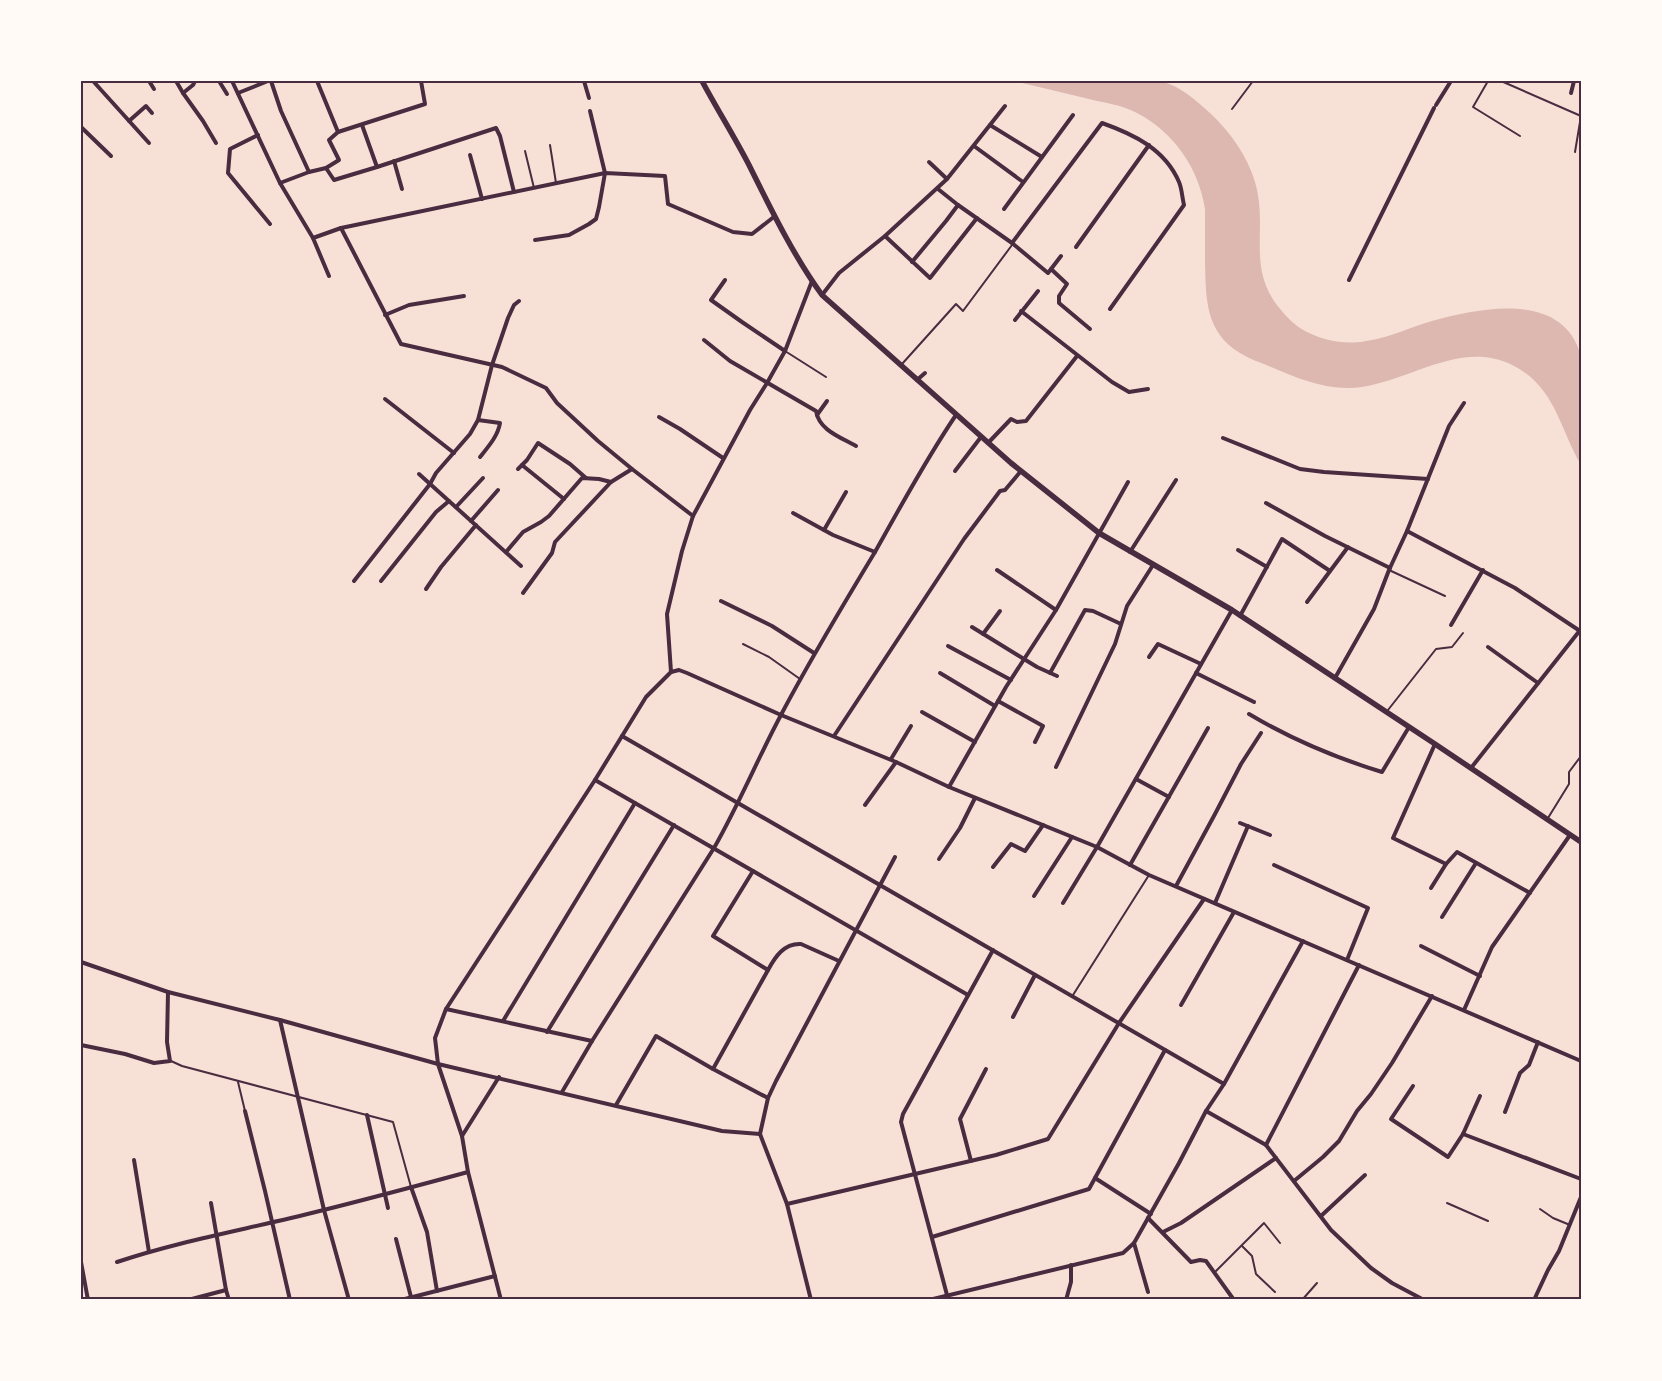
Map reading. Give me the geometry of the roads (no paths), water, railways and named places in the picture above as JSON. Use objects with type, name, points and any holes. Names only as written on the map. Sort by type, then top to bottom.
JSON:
[{"type":"main road","points":[[702,81],[743,153],[775,216],[822,295],[981,437],[1099,533],[1232,610],[1581,842]]},
{"type":"street","points":[[149,81],[154,89]]},
{"type":"street","points":[[176,81],[216,143]]},
{"type":"street","points":[[183,93],[194,86],[195,81]]},
{"type":"street","points":[[220,81],[228,94]]},
{"type":"street","points":[[232,81],[280,183],[313,238],[329,276]]},
{"type":"street","points":[[238,94],[269,81],[309,172]]},
{"type":"street","points":[[317,81],[338,132]]},
{"type":"street","points":[[280,183],[326,168],[339,160],[329,140],[338,132],[425,104],[421,81]]},
{"type":"street","points":[[584,81],[588,98]]},
{"type":"street","points":[[1349,280],[1451,81]]},
{"type":"street","points":[[1571,93],[1574,81]]},
{"type":"street","points":[[96,82],[149,144]]},
{"type":"street","points":[[128,120],[146,106],[152,113]]},
{"type":"street","points":[[822,295],[839,273],[885,236],[947,179],[1005,106]]},
{"type":"street","points":[[535,240],[569,235],[596,220],[605,174],[590,111]]},
{"type":"street","points":[[1004,208],[1073,114]]},
{"type":"street","points":[[1012,243],[1102,123],[1127,132],[1149,145],[1173,171],[1179,183],[1184,205],[1110,309]]},
{"type":"street","points":[[362,125],[377,166]]},
{"type":"street","points":[[990,125],[1042,157]]},
{"type":"street","points":[[81,127],[111,156]]},
{"type":"street","points":[[326,168],[334,180],[496,128],[500,136],[514,192]]},
{"type":"street","points":[[258,135],[230,149],[228,173],[270,224]]},
{"type":"street","points":[[1076,247],[1149,145]]},
{"type":"street","points":[[974,146],[1023,182]]},
{"type":"street","points":[[470,155],[482,199]]},
{"type":"street","points":[[394,161],[402,190]]},
{"type":"street","points":[[929,162],[947,179]]},
{"type":"street","points":[[313,238],[341,228],[605,174],[665,176],[668,204],[733,232],[752,234],[775,216]]},
{"type":"street","points":[[938,188],[958,205],[1012,243],[1048,273],[1061,256]]},
{"type":"street","points":[[912,262],[958,205]]},
{"type":"street","points":[[885,236],[930,278],[977,218]]},
{"type":"street","points":[[341,228],[401,344],[492,365],[522,376],[546,388],[557,403],[598,441],[693,516]]},
{"type":"street","points":[[1050,269],[1067,284],[1060,296],[1059,303],[1090,328]]},
{"type":"street","points":[[725,280],[711,300],[785,351]]},
{"type":"street","points":[[671,672],[667,614],[682,551],[693,516],[723,458],[785,351],[812,281]]},
{"type":"street","points":[[1015,320],[1038,291]]},
{"type":"street","points":[[385,315],[409,305],[464,296]]},
{"type":"street","points":[[354,581],[430,484],[436,473],[470,434],[478,420],[492,365],[508,318],[514,305],[519,301]]},
{"type":"street","points":[[1022,311],[1112,382],[1129,392],[1148,389]]},
{"type":"street","points":[[704,340],[730,361],[816,411],[818,420],[827,429],[856,446]]},
{"type":"street","points":[[988,443],[1012,419],[1017,422],[1026,421],[1077,356]]},
{"type":"street","points":[[917,380],[925,373]]},
{"type":"street","points":[[385,399],[454,453]]},
{"type":"street","points":[[816,415],[827,401]]},
{"type":"street","points":[[1335,678],[1374,609],[1449,426],[1464,403]]},
{"type":"street","points":[[562,1092],[592,1041],[714,848],[814,653],[933,449],[956,415]]},
{"type":"street","points":[[659,417],[723,458]]},
{"type":"street","points":[[478,420],[500,423],[493,441],[480,457]]},
{"type":"street","points":[[955,470],[981,437]]},
{"type":"street","points":[[1223,438],[1300,469],[1428,479]]},
{"type":"street","points":[[518,470],[538,443],[570,464],[586,478]]},
{"type":"street","points":[[522,465],[564,499]]},
{"type":"street","points":[[523,593],[552,553],[555,542],[611,482],[632,469]]},
{"type":"street","points":[[834,736],[964,539],[1000,491],[1005,490],[1021,471]]},
{"type":"street","points":[[419,474],[522,566]]},
{"type":"street","points":[[456,507],[483,478]]},
{"type":"street","points":[[506,552],[523,532],[549,516],[582,478],[611,482]]},
{"type":"street","points":[[1130,552],[1176,480]]},
{"type":"street","points":[[949,788],[995,706],[1056,610],[1128,482]]},
{"type":"street","points":[[471,521],[498,490]]},
{"type":"street","points":[[824,530],[846,492]]},
{"type":"street","points":[[381,581],[436,512],[449,501]]},
{"type":"street","points":[[1266,502],[1390,569]]},
{"type":"street","points":[[793,513],[824,530],[874,552]]},
{"type":"street","points":[[426,589],[441,566],[476,525]]},
{"type":"street","points":[[1407,531],[1516,588],[1580,630],[1471,768]]},
{"type":"street","points":[[1240,616],[1282,539],[1330,571]]},
{"type":"street","points":[[1306,602],[1348,547]]},
{"type":"street","points":[[1238,550],[1267,567]]},
{"type":"street","points":[[1056,767],[1115,644],[1127,606],[1152,565]]},
{"type":"street","points":[[997,570],[1056,610]]},
{"type":"street","points":[[1450,625],[1484,570]]},
{"type":"street","points":[[721,601],[772,626],[814,653]]},
{"type":"street","points":[[1050,673],[1086,610],[1093,611],[1121,624]]},
{"type":"street","points":[[1064,903],[1232,610]]},
{"type":"street","points":[[983,634],[1000,611]]},
{"type":"street","points":[[972,627],[1057,676]]},
{"type":"street","points":[[1150,657],[1158,644],[1201,664]]},
{"type":"street","points":[[948,646],[1011,680]]},
{"type":"street","points":[[1488,646],[1538,683]]},
{"type":"street","points":[[501,1300],[468,1172],[462,1136],[438,1064],[435,1038],[446,1009],[595,780],[646,697],[671,672],[678,670],[896,762],[949,788],[1097,847],[1130,866],[1204,899],[1581,1061]]},
{"type":"street","points":[[940,673],[995,706]]},
{"type":"street","points":[[1196,673],[1254,702]]},
{"type":"street","points":[[998,702],[1044,726],[1035,742]]},
{"type":"street","points":[[922,712],[975,742]]},
{"type":"street","points":[[1249,714],[1299,741],[1350,762],[1382,772],[1408,726]]},
{"type":"street","points":[[891,760],[911,726]]},
{"type":"street","points":[[1130,866],[1208,728]]},
{"type":"street","points":[[1176,886],[1241,764],[1261,733]]},
{"type":"street","points":[[622,736],[1224,1084]]},
{"type":"street","points":[[1435,744],[1393,838],[1446,864]]},
{"type":"street","points":[[865,805],[896,762]]},
{"type":"street","points":[[1136,779],[1169,797]]},
{"type":"street","points":[[595,780],[968,996]]},
{"type":"street","points":[[939,859],[960,828],[974,798]]},
{"type":"street","points":[[503,1021],[635,803]]},
{"type":"street","points":[[1240,822],[1270,835]]},
{"type":"street","points":[[994,867],[1011,844],[1026,851],[1043,825]]},
{"type":"street","points":[[547,1032],[674,826]]},
{"type":"street","points":[[1215,903],[1248,826]]},
{"type":"street","points":[[1464,1010],[1492,947],[1570,835]]},
{"type":"street","points":[[1034,896],[1072,837]]},
{"type":"street","points":[[1431,888],[1446,864],[1457,852],[1530,893]]},
{"type":"street","points":[[811,1300],[787,1204],[760,1134],[768,1098],[894,857]]},
{"type":"street","points":[[1442,917],[1476,863]]},
{"type":"street","points":[[1274,865],[1368,908],[1347,960]]},
{"type":"street","points":[[752,871],[712,936],[768,970]]},
{"type":"street","points":[[787,1204],[996,1155],[1048,1139],[1119,1023],[1204,899]]},
{"type":"street","points":[[1182,1005],[1234,912]]},
{"type":"street","points":[[933,1299],[1122,1253],[1134,1243],[1302,941]]},
{"type":"street","points":[[713,1070],[774,959],[781,951],[787,947],[801,944],[839,961]]},
{"type":"street","points":[[1421,946],[1480,976]]},
{"type":"street","points":[[947,1295],[901,1122],[902,1114],[993,950]]},
{"type":"street","points":[[81,962],[168,992],[280,1020],[438,1064],[500,1077],[722,1131],[760,1134]]},
{"type":"street","points":[[1266,1145],[1359,965]]},
{"type":"street","points":[[1012,1017],[1035,975]]},
{"type":"street","points":[[81,1045],[118,1052],[154,1063],[170,1060],[167,1042],[168,992]]},
{"type":"street","points":[[1294,1181],[1323,1158],[1339,1141],[1357,1111],[1392,1063],[1432,996]]},
{"type":"street","points":[[446,1009],[592,1041]]},
{"type":"street","points":[[280,1020],[324,1210],[349,1300]]},
{"type":"street","points":[[616,1105],[656,1036],[713,1070],[768,1098]]},
{"type":"street","points":[[1505,1112],[1520,1073],[1529,1065],[1538,1042]]},
{"type":"street","points":[[932,1237],[1089,1189],[1165,1050]]},
{"type":"street","points":[[971,1161],[960,1119],[986,1069]]},
{"type":"street","points":[[462,1136],[500,1077]]},
{"type":"street","points":[[1413,1086],[1391,1119],[1448,1157],[1463,1134],[1480,1096]]},
{"type":"street","points":[[245,1111],[290,1300]]},
{"type":"street","points":[[1206,1111],[1266,1145],[1332,1230],[1371,1268],[1394,1285],[1424,1300]]},
{"type":"street","points":[[367,1115],[388,1208]]},
{"type":"street","points":[[1463,1134],[1581,1179]]},
{"type":"street","points":[[1162,1232],[1187,1219],[1276,1158]]},
{"type":"street","points":[[134,1160],[148,1252]]},
{"type":"street","points":[[117,1262],[216,1234],[324,1210],[468,1172]]},
{"type":"street","points":[[1321,1216],[1366,1175]]},
{"type":"street","points":[[1095,1178],[1150,1216],[1162,1232],[1191,1262],[1206,1261],[1234,1300]]},
{"type":"street","points":[[412,1187],[427,1232],[437,1291]]},
{"type":"street","points":[[1534,1300],[1559,1251],[1581,1196]]},
{"type":"street","points":[[212,1203],[229,1300]]},
{"type":"street","points":[[396,1239],[411,1297]]},
{"type":"street","points":[[1134,1243],[1148,1292]]},
{"type":"street","points":[[81,1262],[88,1300]]},
{"type":"street","points":[[1066,1300],[1071,1282],[1071,1265]]},
{"type":"street","points":[[401,1300],[495,1276]]},
{"type":"street","points":[[188,1300],[226,1290]]},
{"type":"lane","points":[[1232,109],[1253,81]]},
{"type":"lane","points":[[1488,81],[1473,107],[1520,136]]},
{"type":"lane","points":[[1501,81],[1580,116],[1575,152]]},
{"type":"lane","points":[[550,145],[556,183]]},
{"type":"lane","points":[[526,151],[534,188]]},
{"type":"lane","points":[[900,365],[956,304],[963,312],[1012,243]]},
{"type":"lane","points":[[785,351],[826,377]]},
{"type":"lane","points":[[1390,569],[1446,596]]},
{"type":"lane","points":[[1386,712],[1436,649],[1452,647],[1463,633]]},
{"type":"lane","points":[[743,644],[769,657],[800,679]]},
{"type":"lane","points":[[1547,820],[1568,784],[1569,772],[1581,756]]},
{"type":"lane","points":[[1072,996],[1150,875]]},
{"type":"lane","points":[[170,1060],[182,1066],[393,1122],[412,1187]]},
{"type":"lane","points":[[238,1081],[245,1111]]},
{"type":"lane","points":[[1447,1203],[1488,1221]]},
{"type":"lane","points":[[1540,1209],[1553,1218],[1570,1225]]},
{"type":"lane","points":[[1215,1272],[1264,1223],[1280,1243]]},
{"type":"lane","points":[[1242,1246],[1252,1256],[1256,1274],[1275,1292]]},
{"type":"lane","points":[[1302,1300],[1317,1282]]}]
